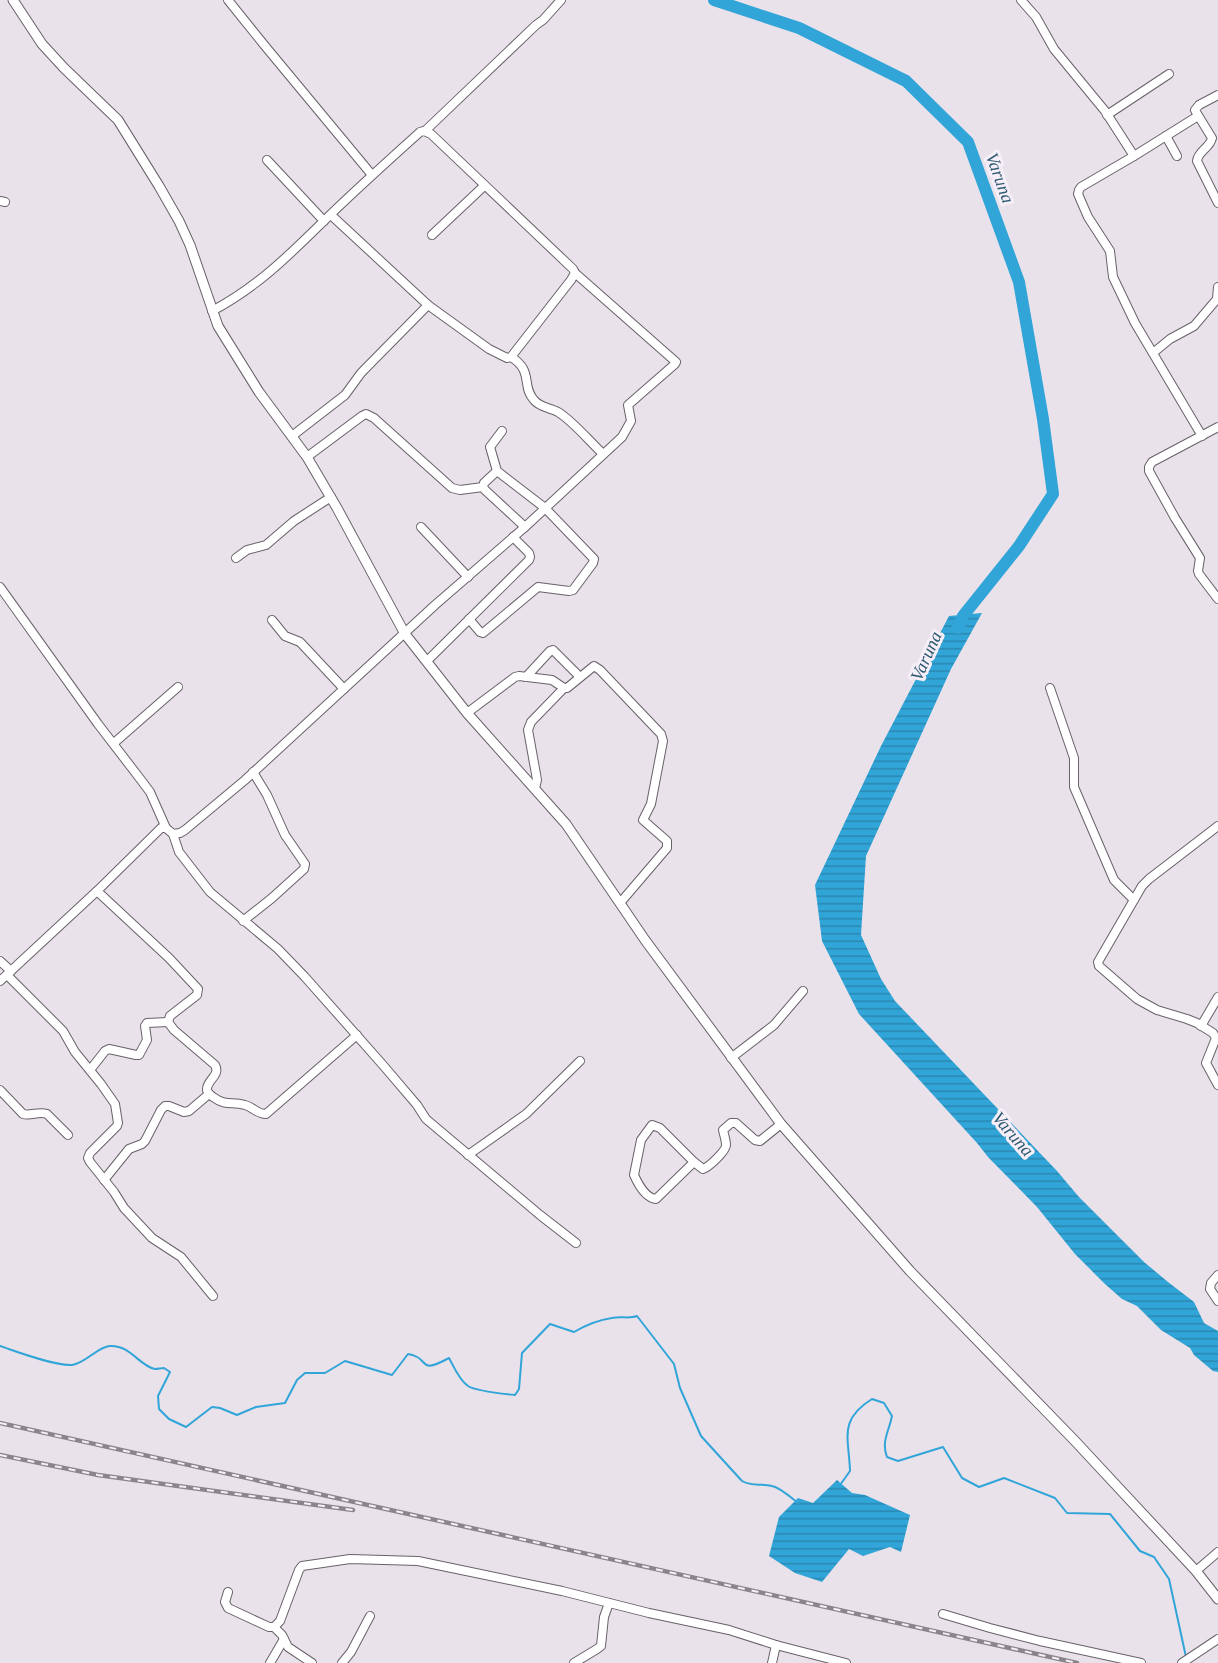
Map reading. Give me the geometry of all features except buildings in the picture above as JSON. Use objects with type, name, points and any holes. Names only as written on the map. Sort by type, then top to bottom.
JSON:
[{"type":"street","points":[[12,0],[42,44],[118,120],[159,186],[190,244],[218,326],[260,392],[307,457],[405,634],[468,713],[570,829],[645,940],[781,1124],[910,1271],[1076,1441],[1196,1571],[1218,1599]]},
{"type":"street","points":[[228,0],[372,175]]},
{"type":"street","points":[[212,311],[258,283],[372,175],[420,132],[426,130],[543,20],[561,0]]},
{"type":"street","points":[[1021,0],[1036,17],[1054,49],[1107,114],[1134,156]]},
{"type":"street","points":[[1107,114],[1169,74]]},
{"type":"street","points":[[1218,95],[1197,108],[1196,112],[1212,138],[1210,144],[1198,155],[1197,161],[1218,203]]},
{"type":"street","points":[[1198,116],[1082,187],[1078,190],[1078,194],[1085,211],[1110,251],[1113,277],[1135,322],[1202,436]]},
{"type":"street","points":[[173,834],[185,830],[253,772],[622,437],[631,421],[628,405],[676,362],[575,273],[431,134],[424,131]]},
{"type":"street","points":[[1166,136],[1177,156]]},
{"type":"street","points":[[267,160],[324,221]]},
{"type":"street","points":[[432,235],[484,186]]},
{"type":"street","points":[[330,215],[428,305],[489,349],[502,357],[511,357],[520,362],[524,367],[531,398],[563,416],[603,454]]},
{"type":"street","points":[[511,357],[575,273]]},
{"type":"street","points":[[1153,353],[1170,339],[1194,327],[1217,299],[1218,287]]},
{"type":"street","points":[[292,436],[345,396],[361,373],[428,305]]},
{"type":"street","points":[[307,457],[366,414],[374,418],[452,488],[456,490],[483,487]]},
{"type":"street","points":[[1218,427],[1152,462],[1149,467],[1149,471],[1175,518],[1200,558],[1198,571],[1218,598]]},
{"type":"street","points":[[469,619],[483,633],[534,589],[541,587],[573,590],[594,559],[545,508],[497,471],[490,447],[502,431]]},
{"type":"street","points":[[483,487],[484,483],[497,471]]},
{"type":"street","points":[[483,487],[525,527]]},
{"type":"street","points":[[236,558],[248,550],[266,545],[294,521],[331,497]]},
{"type":"street","points":[[421,527],[468,577]]},
{"type":"street","points":[[427,661],[529,560],[529,553],[513,537]]},
{"type":"street","points":[[0,587],[98,724],[150,792],[166,828],[173,834],[179,852],[210,892],[278,950],[357,1035],[417,1105],[426,1119],[576,1243]]},
{"type":"street","points":[[272,620],[285,636],[300,642],[344,689]]},
{"type":"street","points":[[526,677],[553,650],[580,677]]},
{"type":"street","points":[[535,788],[537,780],[528,730],[531,722],[564,688],[567,688],[590,668],[597,667],[663,738],[651,804],[643,820],[667,841],[667,848],[620,903]]},
{"type":"street","points":[[468,713],[515,677],[552,680],[564,688]]},
{"type":"street","points":[[114,743],[178,687]]},
{"type":"street","points":[[1050,688],[1074,758],[1074,787],[1114,880],[1134,900]]},
{"type":"street","points":[[243,921],[304,869],[305,864],[285,835],[267,795],[253,772]]},
{"type":"street","points":[[1218,826],[1142,886],[1098,962],[1099,966],[1137,999],[1157,1010],[1187,1019],[1217,1037],[1206,1063],[1218,1085]]},
{"type":"street","points":[[0,981],[161,828],[166,828]]},
{"type":"street","points":[[97,891],[169,958],[198,989],[197,995],[170,1016],[168,1022]]},
{"type":"street","points":[[0,961],[63,1030],[75,1052],[102,1084],[117,1108],[117,1126],[88,1156],[90,1162],[124,1208],[156,1241],[181,1257],[213,1296]]},
{"type":"street","points":[[731,1058],[768,1030],[802,991]]},
{"type":"street","points":[[1201,1026],[1218,998]]},
{"type":"street","points":[[168,1022],[174,1030],[215,1065],[217,1072],[207,1088],[209,1094],[224,1104],[243,1104],[259,1113],[266,1114],[357,1035]]},
{"type":"street","points":[[90,1070],[109,1049],[139,1055],[147,1040],[145,1026],[147,1023],[168,1022]]},
{"type":"street","points":[[468,1155],[526,1114],[580,1061]]},
{"type":"street","points":[[0,1090],[23,1114],[42,1112],[68,1135]]},
{"type":"street","points":[[104,1180],[129,1149],[145,1141],[165,1106],[184,1112],[189,1111],[209,1094]]},
{"type":"street","points":[[694,1162],[656,1199],[648,1196],[634,1175],[641,1140],[652,1125],[660,1128],[703,1169],[725,1148],[723,1130],[731,1124],[736,1123],[755,1140],[760,1141],[781,1124]]},
{"type":"street","points":[[1218,1275],[1210,1283],[1209,1289],[1218,1301]]},
{"type":"street","points":[[1196,1571],[1218,1552]]},
{"type":"street","points":[[274,1627],[280,1622],[302,1566],[350,1559],[417,1561],[562,1591],[729,1630],[846,1663]]},
{"type":"street","points":[[228,1592],[225,1602],[228,1608],[269,1627],[274,1627],[293,1652],[312,1663]]},
{"type":"street","points":[[574,1663],[601,1646],[604,1617],[609,1603]]},
{"type":"street","points":[[943,1614],[990,1629],[1141,1663]]},
{"type":"street","points":[[342,1663],[351,1653],[370,1616]]},
{"type":"street","points":[[270,1663],[284,1640]]},
{"type":"street","points":[[1186,1661],[1218,1640]]},
{"type":"street","points":[[772,1663],[776,1645]]},
{"type":"water","points":[[982,613],[951,669],[866,856],[861,935],[881,979],[895,1001],[1079,1197],[1144,1262],[1194,1302],[1204,1323],[1218,1331],[1218,1372],[1213,1371],[1194,1355],[1190,1348],[1161,1330],[1137,1306],[1122,1299],[1075,1254],[1037,1207],[988,1157],[859,1014],[822,941],[815,885],[881,746],[949,616]]},
{"type":"water","points":[[837,1480],[852,1493],[865,1495],[910,1515],[901,1552],[890,1547],[863,1556],[849,1549],[822,1582],[795,1573],[769,1556],[779,1517],[798,1498],[813,1503]]},
{"type":"waterway","name":"Varuna","points":[[714,0],[799,28],[906,81],[968,142],[1019,282],[1043,419],[1053,494],[1019,546],[963,616],[958,628]]},
{"type":"waterway","points":[[0,1346],[65,1365],[77,1364],[105,1347],[124,1349],[149,1367],[164,1368],[170,1372],[158,1396],[159,1409],[169,1419],[186,1427],[212,1407],[237,1415],[256,1407],[285,1403],[297,1380],[305,1373],[325,1373],[345,1361],[392,1375],[408,1354],[428,1365],[449,1358],[459,1377],[468,1386],[484,1391],[515,1395],[519,1389],[522,1353],[550,1324],[574,1332],[602,1320],[637,1316],[674,1364],[680,1388],[701,1436],[742,1481],[775,1487],[798,1503]]},
{"type":"waterway","points":[[840,1485],[850,1471],[848,1439],[850,1422],[854,1414],[872,1399],[884,1403],[892,1416],[885,1441],[887,1457],[898,1461],[943,1447],[962,1478],[979,1487],[1004,1478],[1055,1498],[1067,1513],[1110,1514],[1140,1551],[1154,1557],[1169,1579],[1186,1657]]},
{"type":"railway","points":[[0,1423],[1077,1663]]},
{"type":"railway","points":[[0,1455],[98,1475],[353,1510]]}]
